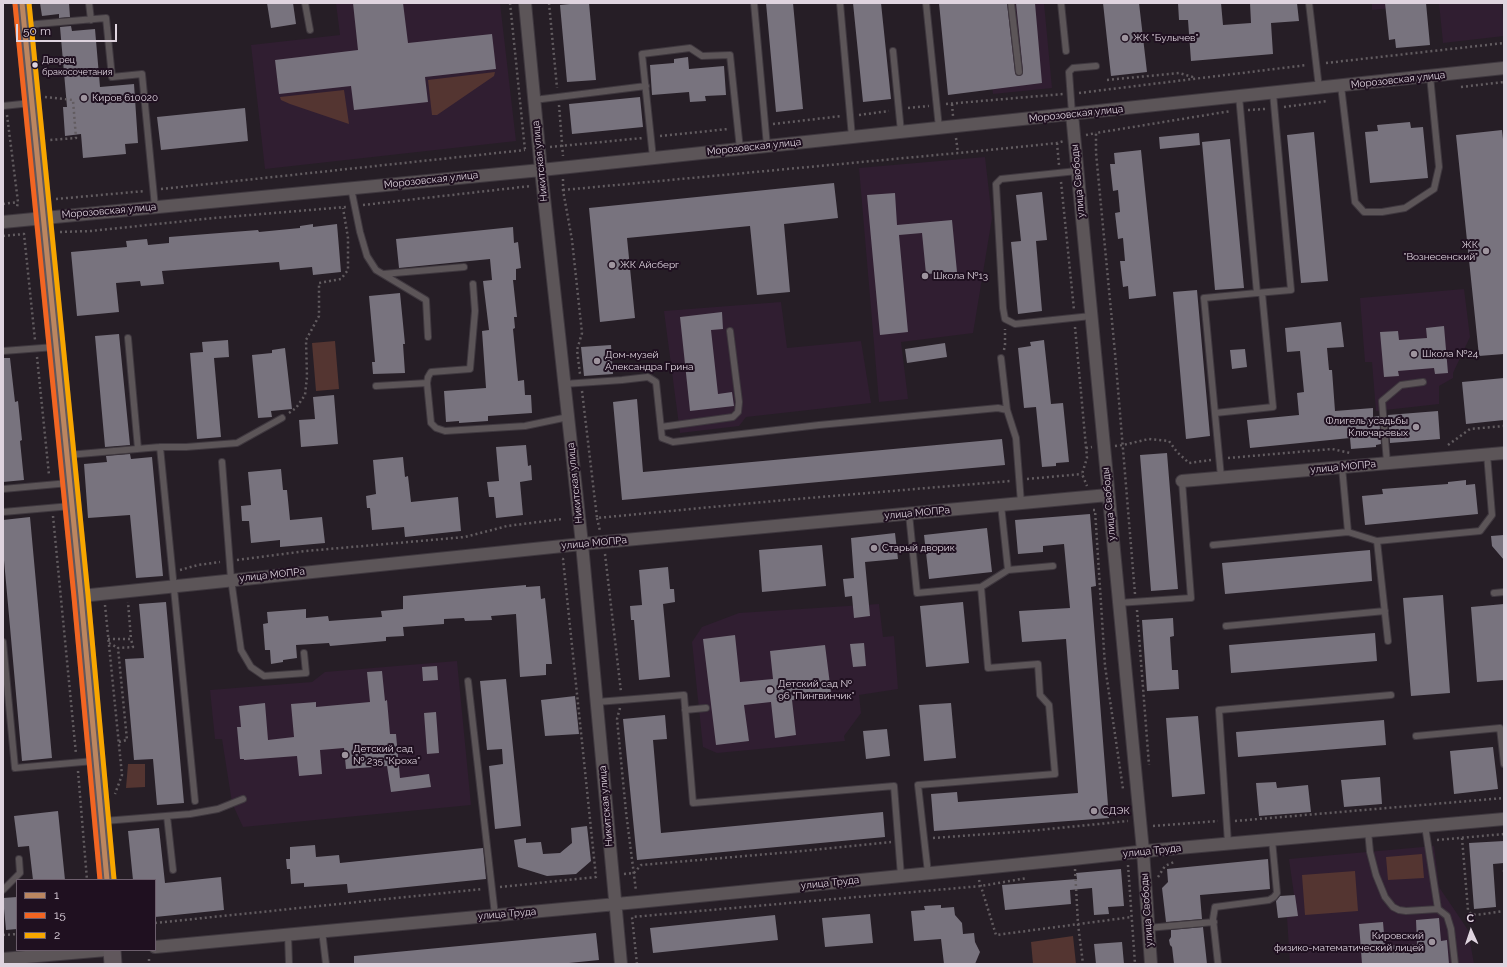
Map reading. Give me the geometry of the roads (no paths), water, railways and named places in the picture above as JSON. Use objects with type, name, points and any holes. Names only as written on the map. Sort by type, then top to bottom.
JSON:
[{"type":"main road","points":[[22,3],[24,28],[38,100],[42,218],[107,879]]},
{"type":"main road","points":[[112,951],[114,964]]},
{"type":"street","name":"Никитская улица","points":[[525,3],[541,170],[582,544],[621,964]]},
{"type":"street","name":"Морозовская улица","points":[[3,222],[541,170],[1504,68]]},
{"type":"street","name":"улица Свободы","points":[[1072,114],[1143,851],[1151,964]]},
{"type":"street","name":"улица МОПРа","points":[[1182,481],[1504,453]]},
{"type":"street","name":"улица МОПРа","points":[[80,596],[231,579],[602,542],[1108,495]]},
{"type":"street","name":"улица Труда","points":[[156,947],[638,902],[928,873],[976,869],[1072,866],[1143,851],[1504,819]]},
{"type":"street","points":[[3,959],[95,951]]},
{"type":"lane","points":[[89,3],[91,20]]},
{"type":"lane","points":[[305,3],[310,30]]},
{"type":"lane","points":[[754,3],[767,146]]},
{"type":"lane","points":[[840,3],[852,137]]},
{"type":"lane","points":[[926,3],[939,128]]},
{"type":"lane","points":[[1011,3],[1019,72]]},
{"type":"lane","points":[[1061,3],[1066,51]]},
{"type":"lane","points":[[1309,3],[1319,88]]},
{"type":"lane","points":[[24,28],[37,24],[106,18],[112,77],[142,74],[155,207]]},
{"type":"lane","points":[[653,158],[642,54],[690,48],[702,56],[730,55],[740,149]]},
{"type":"lane","points":[[893,51],[901,132]]},
{"type":"lane","name":"улица Свободы","points":[[1072,114],[1069,72],[1073,68],[1096,66]]},
{"type":"lane","points":[[1341,86],[1355,202],[1364,212],[1382,212],[1405,208],[1434,188],[1439,167],[1430,76]]},
{"type":"lane","points":[[534,100],[646,86]]},
{"type":"lane","points":[[1221,477],[1204,298],[1291,290],[1273,93]]},
{"type":"lane","points":[[1214,413],[1273,407],[1239,96]]},
{"type":"lane","points":[[4,106],[38,100]]},
{"type":"lane","points":[[1077,171],[1001,179],[996,184],[1003,308],[1005,319],[1015,324],[1091,316]]},
{"type":"lane","points":[[351,188],[360,232],[367,256],[376,270],[426,300],[428,337]]},
{"type":"lane","points":[[383,274],[464,267]]},
{"type":"lane","points":[[473,284],[474,311],[470,368],[431,372],[427,383],[431,423],[436,428],[445,431],[525,426],[568,418]]},
{"type":"lane","points":[[661,427],[734,417],[738,412],[739,402],[730,331]]},
{"type":"lane","points":[[128,338],[138,449]]},
{"type":"lane","points":[[3,351],[55,347]]},
{"type":"lane","points":[[1001,358],[1007,410],[1016,438],[1021,503]]},
{"type":"lane","points":[[564,384],[648,377],[656,382],[662,438],[673,442],[819,425],[998,408],[1007,410]]},
{"type":"lane","points":[[1387,463],[1382,402],[1401,385],[1423,382]]},
{"type":"lane","points":[[376,386],[427,383]]},
{"type":"lane","points":[[66,455],[160,446],[186,447],[237,443],[282,418]]},
{"type":"lane","points":[[160,446],[195,801]]},
{"type":"lane","points":[[1214,545],[1348,532],[1377,541],[1480,531],[1492,515],[1487,454]]},
{"type":"lane","points":[[222,462],[231,579],[241,650],[251,667],[264,676],[306,673],[304,653]]},
{"type":"lane","points":[[1342,467],[1348,532]]},
{"type":"lane","points":[[1118,603],[1192,598],[1182,481]]},
{"type":"lane","points":[[3,489],[69,483]]},
{"type":"lane","points":[[1001,505],[1008,570]]},
{"type":"lane","points":[[3,512],[71,506]]},
{"type":"lane","points":[[909,514],[917,593],[981,587],[1008,570],[1053,566]]},
{"type":"lane","points":[[1377,541],[1388,641]]},
{"type":"lane","points":[[928,873],[918,785],[1055,774],[1049,705],[1040,695],[1038,664],[988,668],[981,587]]},
{"type":"lane","points":[[1494,593],[1504,592]]},
{"type":"lane","points":[[1226,626],[1385,611]]},
{"type":"lane","points":[[3,642],[15,768],[96,760]]},
{"type":"lane","points":[[468,681],[495,915]]},
{"type":"lane","points":[[597,702],[684,695],[693,803],[894,786],[901,876]]},
{"type":"lane","points":[[1228,844],[1219,710],[1392,695]]},
{"type":"lane","points":[[685,710],[706,708]]},
{"type":"lane","points":[[1416,736],[1500,728],[1504,764]]},
{"type":"lane","points":[[101,822],[167,816],[218,809],[243,799]]},
{"type":"lane","points":[[167,816],[173,870]]},
{"type":"lane","points":[[1425,826],[1438,909]]},
{"type":"lane","points":[[1368,831],[1370,852],[1384,897],[1393,907],[1399,910],[1406,912],[1438,909],[1447,916],[1451,928],[1455,964]]},
{"type":"lane","points":[[1218,964],[1213,912],[1215,907],[1269,900],[1274,897],[1276,893],[1272,840]]},
{"type":"lane","points":[[3,890],[20,873],[18,859]]},
{"type":"lane","points":[[1148,928],[1214,922]]},
{"type":"lane","points":[[322,931],[326,964]]},
{"type":"lane","points":[[288,934],[289,964]]},
{"type":"place","name":"ЖК \"Булычев\"","points":[[1125,38]]},
{"type":"place","name":"Дворец бракосочетания","points":[[35,65]]},
{"type":"place","name":"Киров 610020","points":[[84,98]]},
{"type":"place","name":"ЖК \"Вознесенский\"","points":[[1486,251]]},
{"type":"place","name":"ЖК Айсберг","points":[[612,265]]},
{"type":"place","name":"Школа №13","points":[[925,276]]},
{"type":"place","name":"Школа №24","points":[[1414,354]]},
{"type":"place","name":"Дом-музей Александра Грина","points":[[597,361]]},
{"type":"place","name":"Флигель усадьбы Ключаревых","points":[[1416,427]]},
{"type":"place","name":"Старый дворик","points":[[874,548]]},
{"type":"place","name":"Детский сад № 96 \"Пингвинчик\"","points":[[770,690]]},
{"type":"place","name":"Детский сад № 235 \"Кроха\"","points":[[345,755]]},
{"type":"place","name":"СДЭК","points":[[1094,811]]},
{"type":"place","name":"Кировский физико-математический лицей","points":[[1432,942]]}]
